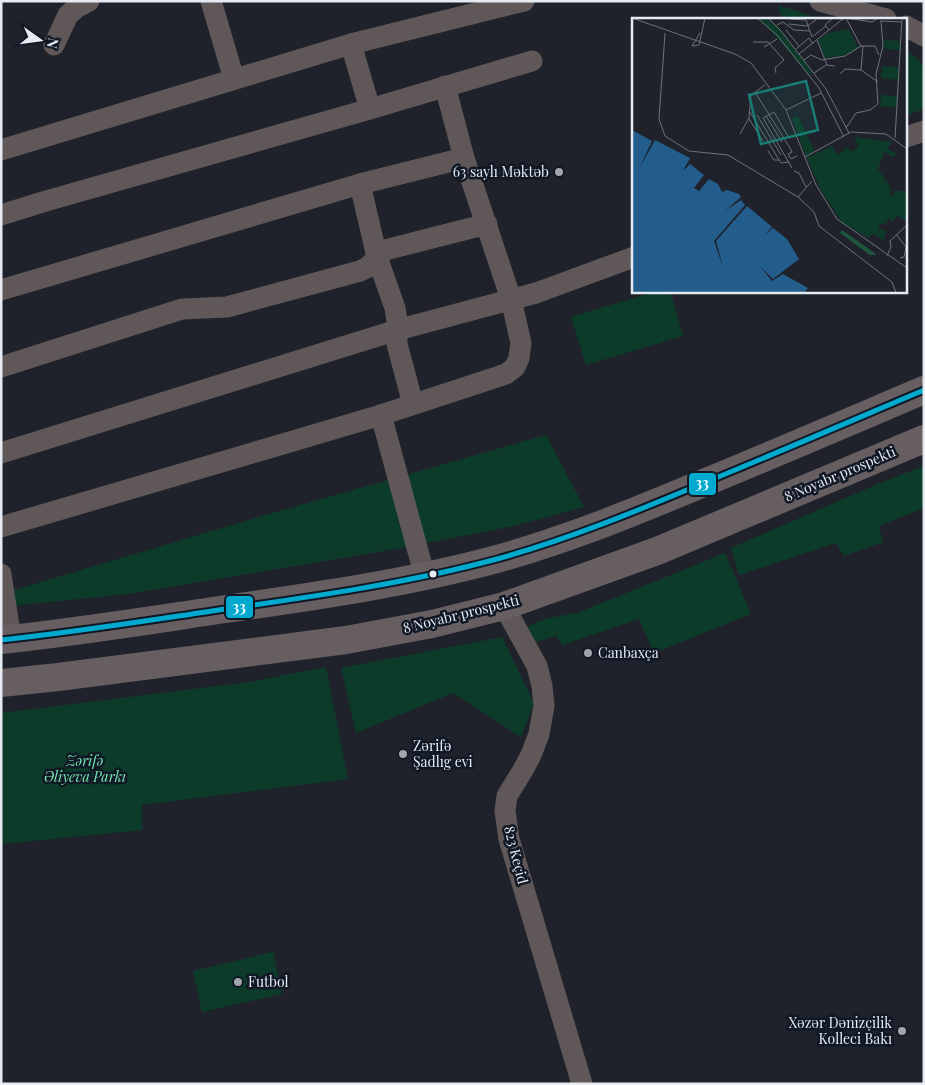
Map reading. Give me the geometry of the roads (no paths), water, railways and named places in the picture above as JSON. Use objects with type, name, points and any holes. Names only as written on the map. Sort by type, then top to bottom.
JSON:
[{"type":"highway","points":[[6,639],[53,635],[340,593],[425,577],[498,559],[568,537],[645,508],[924,390]]},
{"type":"highway","name":"8 Noyabr prospekti","points":[[1,683],[346,640],[432,624],[504,606],[657,551],[924,439]]},
{"type":"street","points":[[54,45],[68,15],[89,1]]},
{"type":"street","points":[[211,1],[234,79]]},
{"type":"street","points":[[1,150],[351,44],[524,1]]},
{"type":"street","points":[[820,1],[882,18]]},
{"type":"street","points":[[908,27],[924,36]]},
{"type":"street","points":[[351,44],[370,109]]},
{"type":"street","points":[[1,215],[532,62]]},
{"type":"street","points":[[1,527],[380,415],[506,374],[515,367],[519,358],[521,343],[511,299],[464,158],[445,86]]},
{"type":"street","points":[[908,136],[924,131]]},
{"type":"street","points":[[1,290],[360,184],[464,158]]},
{"type":"street","points":[[360,184],[377,257],[395,308],[397,344],[413,404]]},
{"type":"street","points":[[1,367],[182,309],[227,307],[360,271],[368,267],[385,250],[486,224]]},
{"type":"street","points":[[1,453],[397,330],[536,293],[632,258]]},
{"type":"street","points":[[380,415],[425,577]]},
{"type":"street","points":[[1,574],[6,639]]},
{"type":"street","name":"823 Keçid","points":[[504,606],[536,666],[542,686],[544,706],[539,734],[531,755],[507,796],[505,811],[509,839],[582,1084]]},
{"type":"place","name":"63 saylı Məktəb","points":[[559,172]]},
{"type":"place","name":"Canbaxça","points":[[588,653]]},
{"type":"place","name":"Zərifə Şadlıg evi","points":[[403,754]]},
{"type":"place","name":"Futbol","points":[[238,982]]},
{"type":"place","name":"Xəzər Dənizçilik Kolleci Bakı","points":[[902,1031]]},
{"type":"park label","name":"Zərifə Əliyeva Parkı","points":[[85,770]]}]
